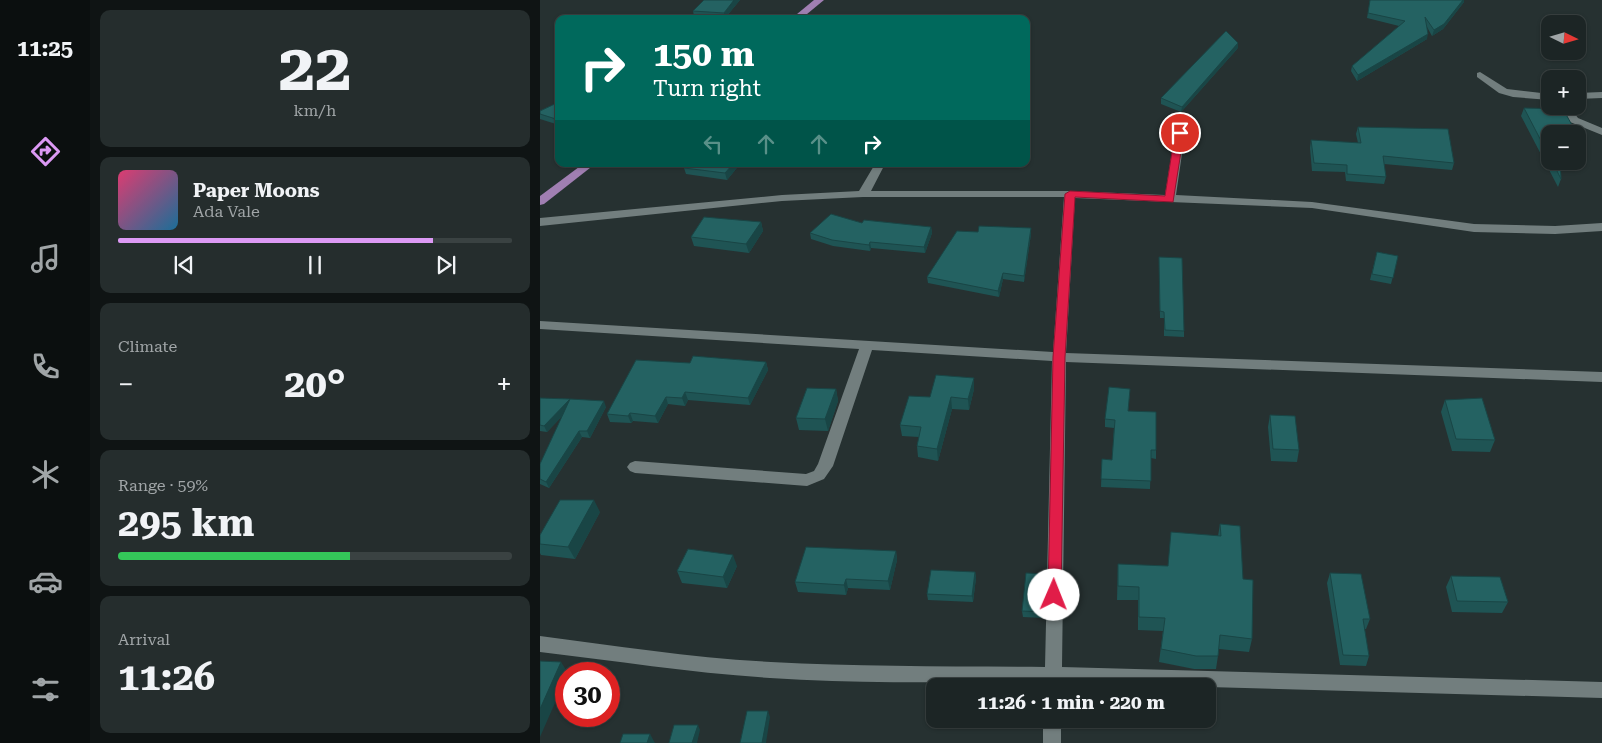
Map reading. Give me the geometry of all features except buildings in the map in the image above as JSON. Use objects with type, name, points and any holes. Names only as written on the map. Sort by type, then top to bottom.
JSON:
[{"type":"main road","points":[[799,15],[820,0]]},
{"type":"main road","points":[[540,202],[586,167]]},
{"type":"street","points":[[1480,75],[1503,91],[1513,94],[1541,96]]},
{"type":"street","points":[[1586,96],[1602,95]]},
{"type":"street","points":[[1570,115],[1574,120],[1602,132]]},
{"type":"street","points":[[1170,200],[1180,133]]},
{"type":"street","points":[[863,194],[878,167]]},
{"type":"street","points":[[540,222],[782,198],[863,194],[1070,194],[1312,205],[1474,228],[1555,230],[1602,227]]},
{"type":"street","points":[[1053,678],[1059,357],[1070,194]]},
{"type":"street","points":[[540,325],[1059,357],[1602,377]]},
{"type":"street","points":[[635,467],[807,480],[819,475],[825,466],[867,345]]},
{"type":"street","points":[[540,644],[675,661],[770,670],[997,678]]},
{"type":"street","points":[[1216,683],[1602,690]]},
{"type":"street","points":[[1052,728],[1052,743]]},
{"type":"route","points":[[1054,595],[1059,357],[1070,194],[1170,200],[1180,133]]}]
